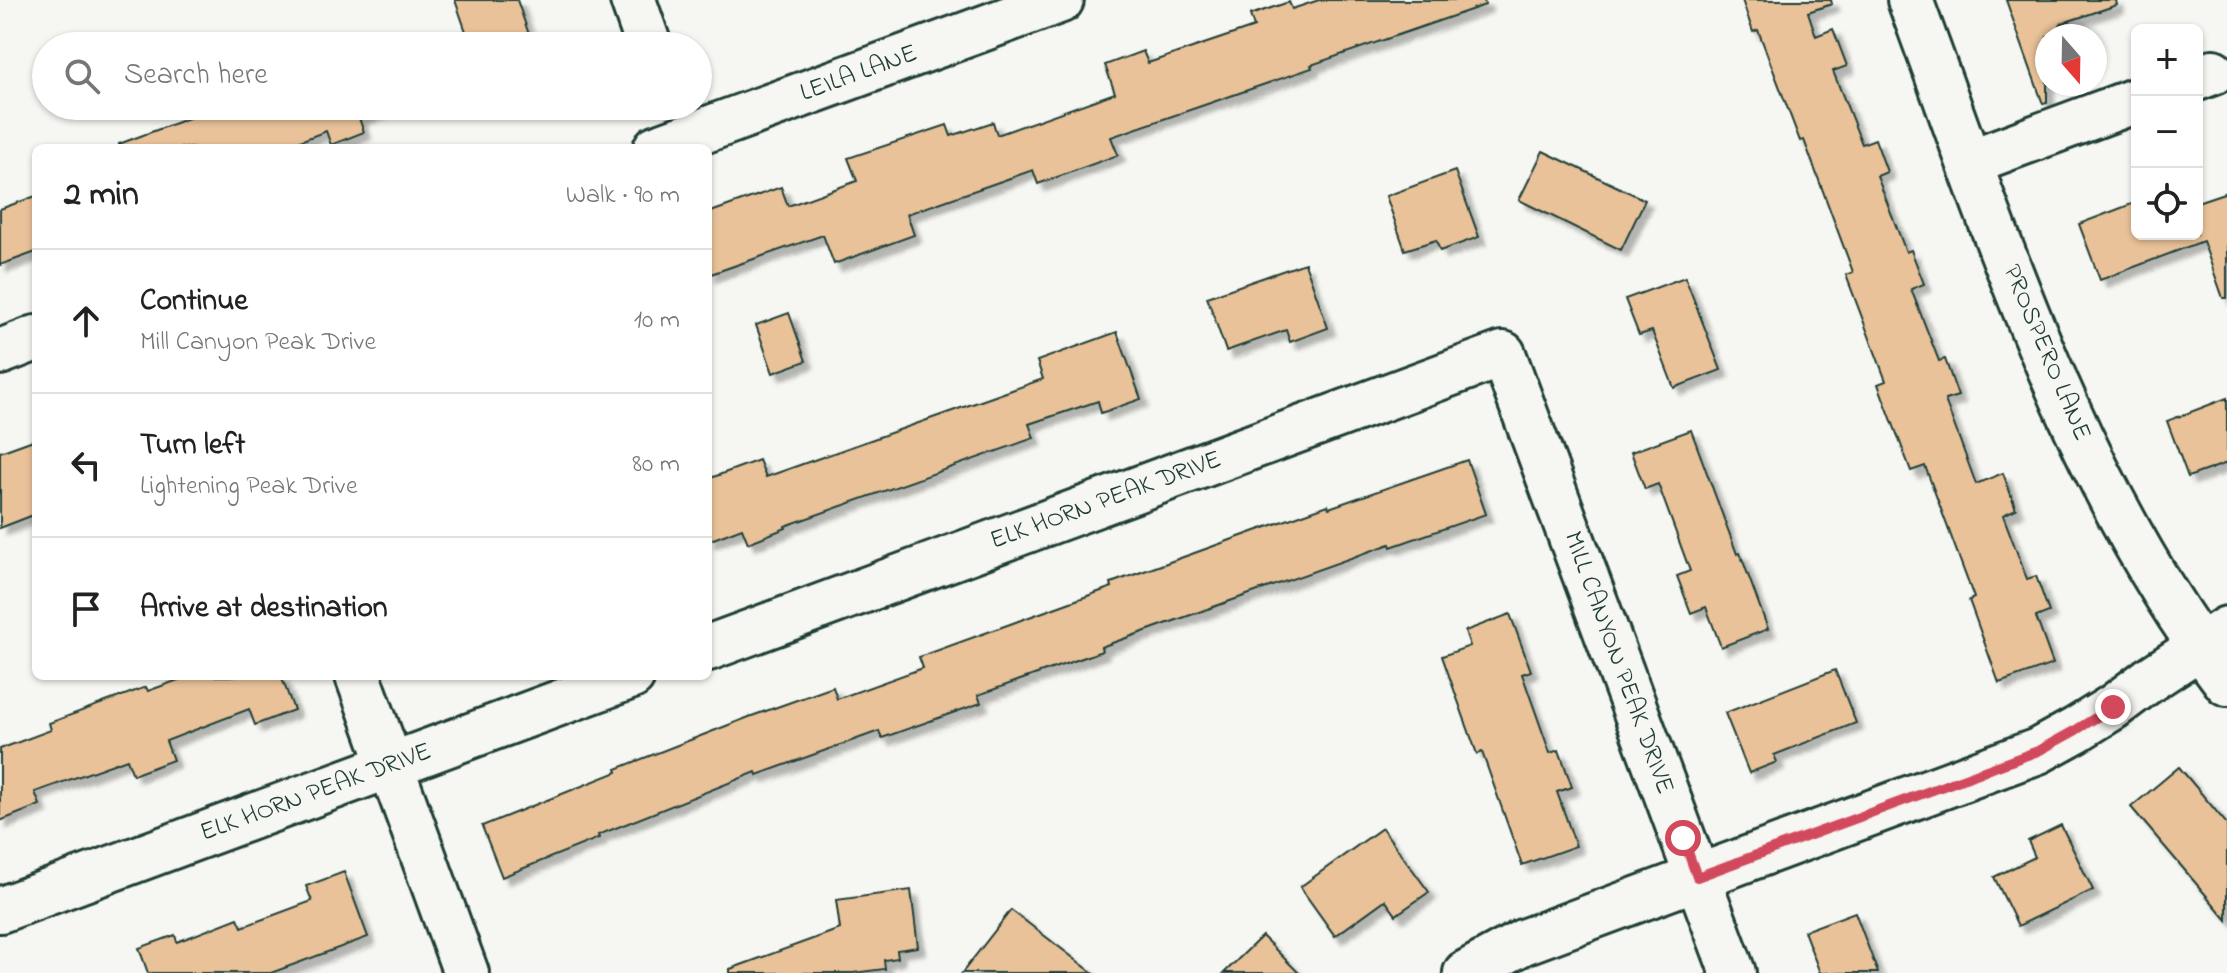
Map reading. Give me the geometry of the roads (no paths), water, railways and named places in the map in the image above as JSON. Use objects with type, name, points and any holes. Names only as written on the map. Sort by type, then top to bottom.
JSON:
[{"type":"street","points":[[633,0],[644,32]]},
{"type":"street","name":"LEILA LANE","points":[[712,117],[1061,0]]},
{"type":"street","name":"PROSPERO LANE","points":[[1910,0],[2055,383],[2092,462],[2133,537],[2214,638],[2227,683]]},
{"type":"street","points":[[1970,162],[2131,102]]},
{"type":"street","name":"LEILA LANE","points":[[670,131],[703,120]]},
{"type":"street","points":[[0,352],[32,340]]},
{"type":"street","name":"ELK HORN PEAK DRIVE","points":[[712,647],[1503,354]]},
{"type":"street","name":"MILL CANYON PEAK DRIVE","points":[[1503,354],[1733,973]]},
{"type":"street","points":[[1466,973],[1523,942],[2038,751],[2076,730],[2214,638]]},
{"type":"street","points":[[359,680],[466,973]]},
{"type":"street","name":"ELK HORN PEAK DRIVE","points":[[0,910],[621,680]]}]
